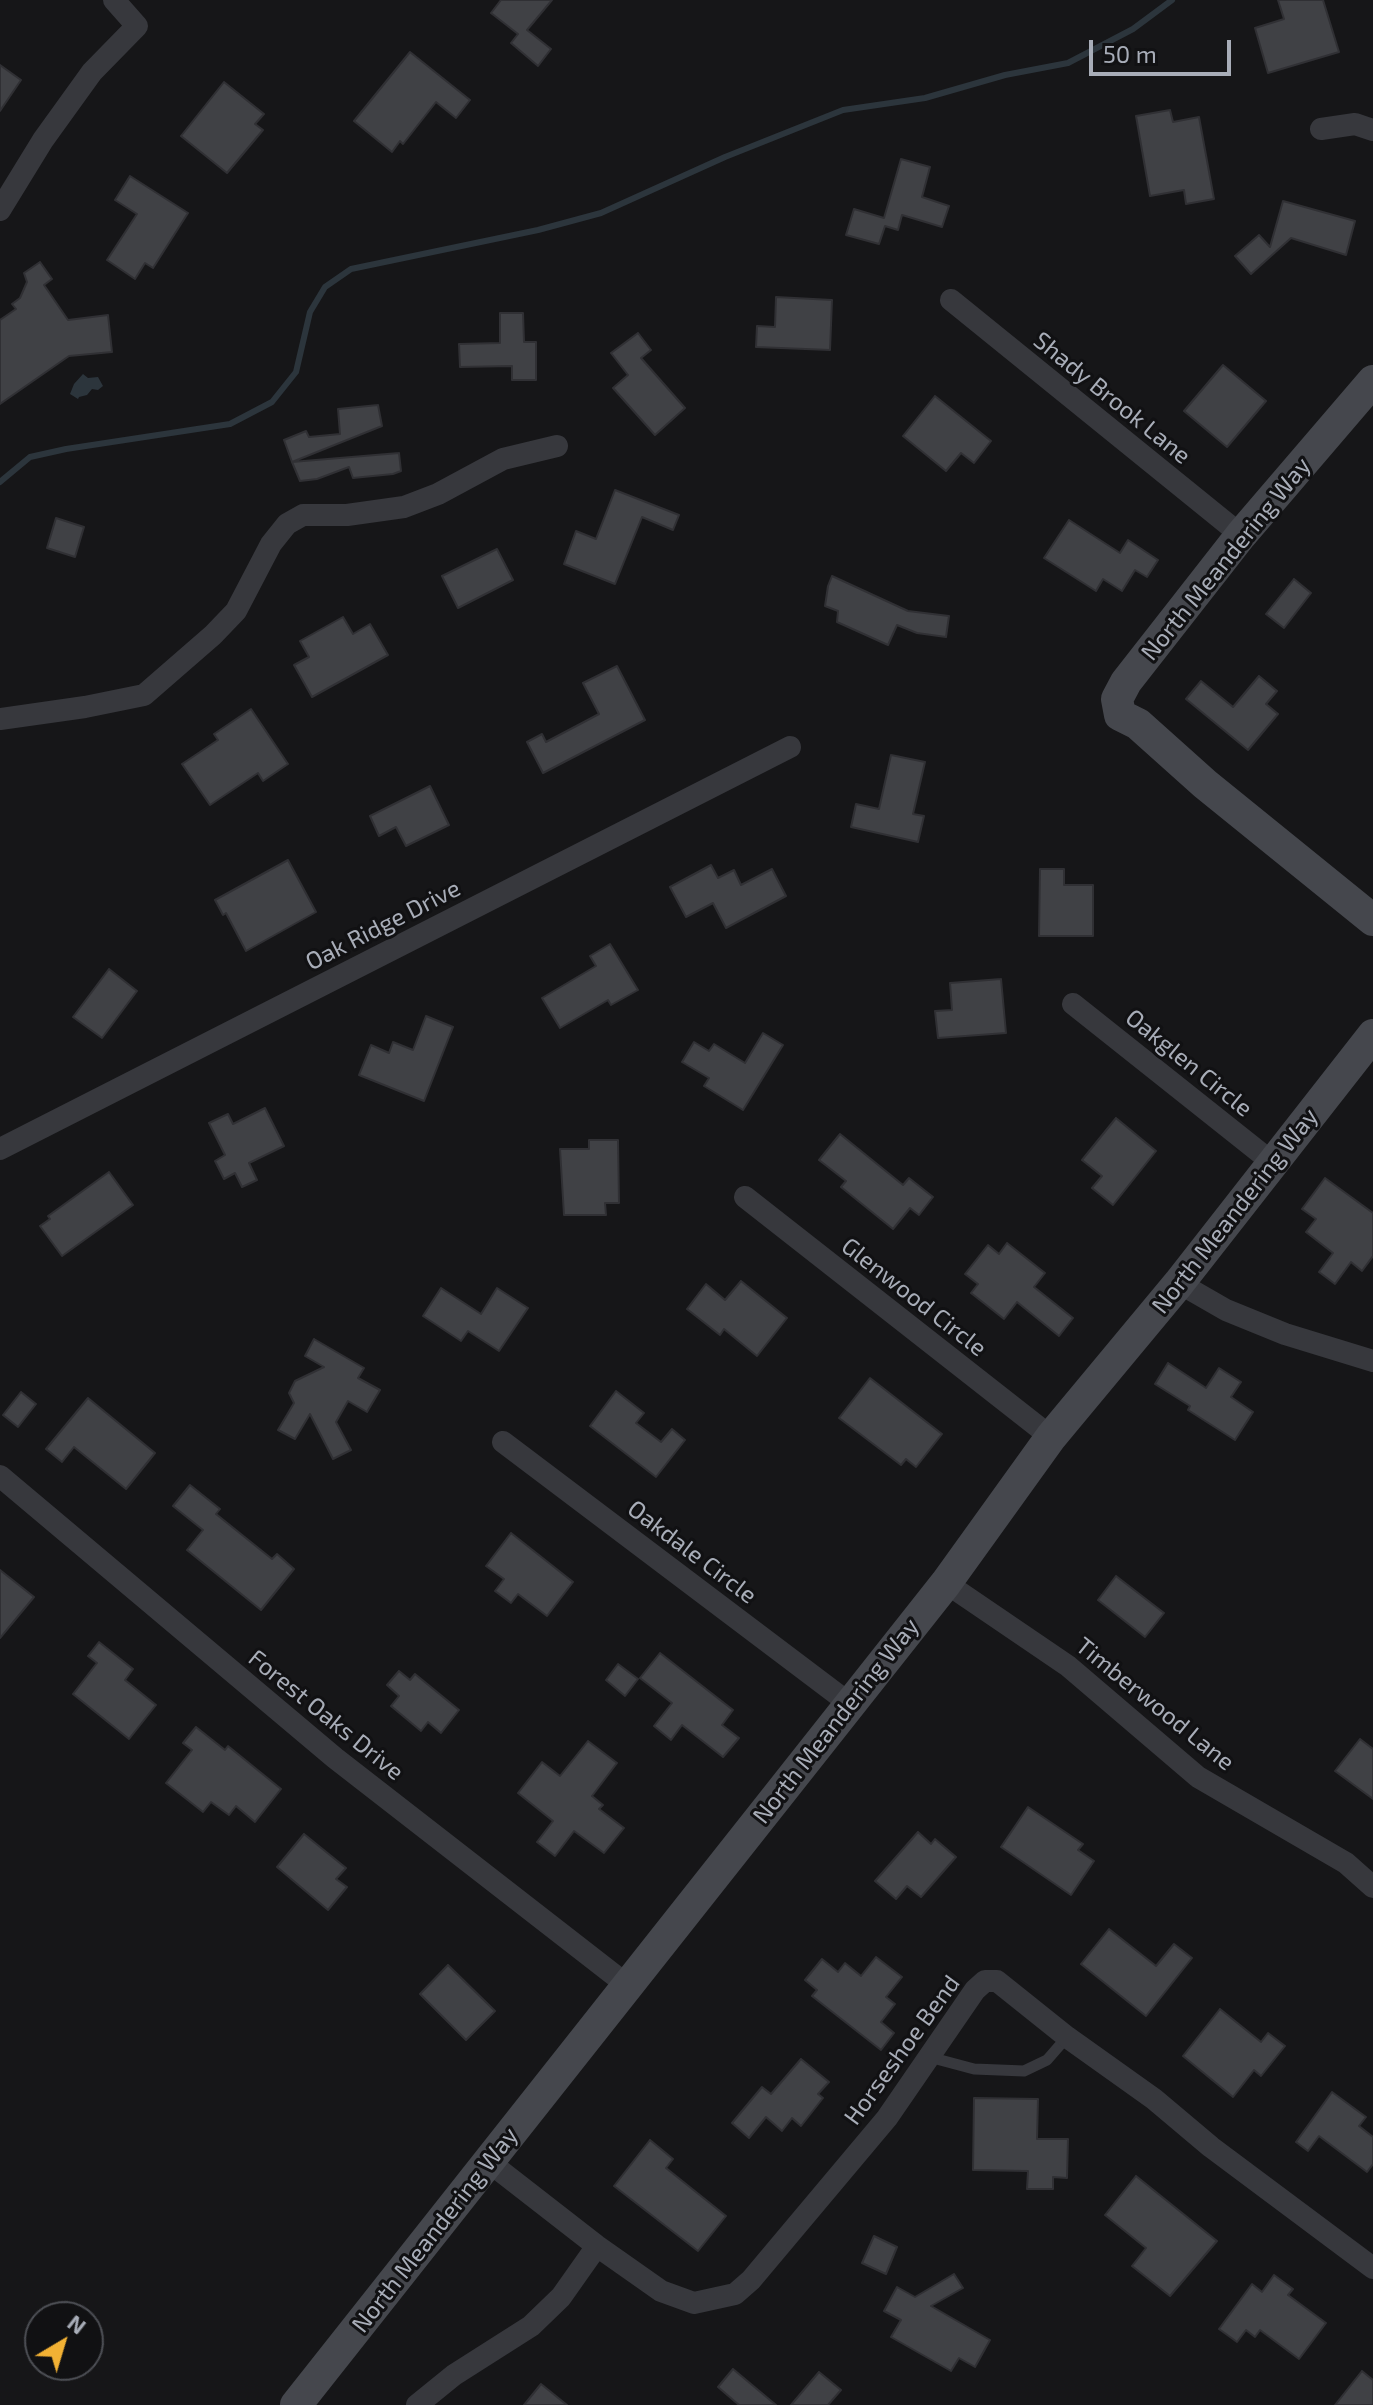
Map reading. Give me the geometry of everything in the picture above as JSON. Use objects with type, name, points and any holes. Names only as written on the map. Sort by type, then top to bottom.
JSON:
[{"type":"street","points":[[0,210],[43,140],[92,72],[137,26],[114,0]]},
{"type":"street","points":[[1321,129],[1355,124],[1373,130]]},
{"type":"street","name":"Shady Brook Lane","points":[[951,300],[1241,535]]},
{"type":"street","name":"North Meandering Way","points":[[1373,381],[1241,535],[1126,682],[1117,699],[1120,715],[1138,724],[1205,784],[1373,920]]},
{"type":"street","points":[[0,719],[144,695],[236,611],[271,544],[287,524],[303,515],[347,515],[404,507],[438,494],[503,459],[557,446]]},
{"type":"street","name":"Oak Ridge Drive","points":[[0,1149],[790,747]]},
{"type":"street","name":"Oakglen Circle","points":[[1073,1004],[1273,1163]]},
{"type":"street","name":"North Meandering Way","points":[[296,2405],[946,1583],[1051,1437],[1179,1283],[1373,1035]]},
{"type":"street","name":"Glenwood Circle","points":[[745,1197],[1051,1437]]},
{"type":"street","points":[[1179,1283],[1226,1310],[1285,1334],[1373,1361]]},
{"type":"street","name":"Oakdale Circle","points":[[503,1442],[850,1704]]},
{"type":"street","name":"Forest Oaks Drive","points":[[0,1476],[335,1758],[627,1985]]},
{"type":"street","name":"Timberwood Lane","points":[[946,1583],[1068,1666],[1198,1777],[1346,1863],[1373,1887]]},
{"type":"street","name":"Horseshoe Bend","points":[[489,2162],[661,2291],[694,2303],[735,2294],[751,2280],[887,2118],[975,1990],[985,1981],[997,1981],[1373,2268]]},
{"type":"street","points":[[417,2405],[454,2375],[531,2326],[561,2297],[597,2246]]},
{"type":"lane","points":[[928,2057],[974,2069],[1024,2071],[1047,2060],[1067,2037]]},
{"type":"shaded area","points":[[83,374],[88,378],[98,377],[103,386],[98,390],[92,389],[78,399],[70,394]]},
{"type":"building","points":[[501,0],[552,0],[527,30],[551,49],[538,66],[511,43],[518,34],[491,13]]},
{"type":"building","points":[[1278,0],[1323,0],[1339,52],[1268,73],[1255,28],[1284,19]]},
{"type":"building","points":[[410,52],[470,100],[456,118],[436,102],[403,144],[400,141],[392,152],[354,121]]},
{"type":"building","points":[[0,65],[21,80],[0,111]]},
{"type":"building","points":[[224,82],[264,114],[255,124],[263,130],[227,173],[181,136]]},
{"type":"building","points":[[1170,110],[1173,122],[1199,117],[1214,199],[1186,204],[1184,190],[1150,196],[1136,116]]},
{"type":"building","points":[[901,159],[930,167],[922,197],[949,206],[942,227],[902,215],[898,230],[885,226],[879,244],[846,235],[854,209],[884,218]]},
{"type":"building","points":[[130,176],[188,213],[153,268],[145,263],[135,279],[107,260],[137,214],[115,200]]},
{"type":"building","points":[[1283,201],[1355,221],[1346,255],[1291,238],[1251,274],[1235,256],[1259,235],[1270,247]]},
{"type":"building","points":[[40,262],[52,279],[44,285],[68,320],[108,315],[112,352],[69,356],[0,404],[0,320],[16,309],[12,304],[20,298],[27,282],[24,273]]},
{"type":"building","points":[[776,297],[832,300],[830,350],[756,347],[757,326],[775,327]]},
{"type":"building","points":[[500,313],[523,313],[524,342],[536,342],[536,380],[512,380],[512,366],[460,367],[459,344],[500,343]]},
{"type":"building","points":[[638,333],[651,350],[641,358],[685,408],[655,435],[613,388],[628,375],[611,353]]},
{"type":"building","points":[[1223,365],[1266,401],[1227,447],[1184,411]]},
{"type":"building","points":[[935,396],[991,441],[974,463],[961,453],[946,471],[903,436]]},
{"type":"building","points":[[378,405],[382,426],[292,462],[284,440],[306,431],[309,437],[340,434],[338,409]]},
{"type":"building","points":[[399,453],[401,471],[353,478],[349,467],[317,479],[300,481],[292,462]]},
{"type":"building","points":[[615,490],[679,515],[673,530],[642,517],[615,584],[564,564],[576,531],[596,539]]},
{"type":"building","points":[[56,518],[84,527],[75,557],[47,548]]},
{"type":"building","points":[[1069,520],[1120,553],[1128,540],[1158,560],[1147,577],[1135,570],[1122,591],[1103,579],[1096,591],[1044,558]]},
{"type":"building","points":[[497,549],[513,580],[458,608],[442,576]]},
{"type":"building","points":[[832,576],[908,611],[949,616],[946,637],[917,633],[897,625],[888,645],[837,622],[838,611],[825,606]]},
{"type":"building","points":[[1294,579],[1311,593],[1284,628],[1266,614]]},
{"type":"building","points":[[343,617],[353,634],[370,624],[388,655],[312,697],[294,665],[309,657],[300,641]]},
{"type":"building","points":[[617,666],[645,720],[543,773],[527,742],[542,734],[546,742],[599,714],[583,683]]},
{"type":"building","points":[[1259,676],[1277,691],[1266,704],[1278,714],[1248,750],[1186,699],[1201,681],[1233,707]]},
{"type":"building","points":[[251,709],[288,764],[263,781],[258,773],[210,805],[182,764],[218,740],[214,734]]},
{"type":"building","points":[[891,755],[925,762],[913,814],[924,816],[918,842],[851,827],[856,804],[879,809]]},
{"type":"building","points":[[430,786],[449,825],[406,846],[396,827],[379,836],[370,816]]},
{"type":"building","points":[[288,860],[316,912],[246,951],[226,913],[223,915],[215,900]]},
{"type":"building","points":[[711,865],[718,878],[734,870],[741,885],[772,869],[786,896],[726,928],[713,903],[686,917],[670,887]]},
{"type":"building","points":[[1040,869],[1064,869],[1064,885],[1093,885],[1093,936],[1039,936]]},
{"type":"building","points":[[610,944],[638,990],[611,1005],[608,1000],[560,1028],[542,998],[596,966],[590,956]]},
{"type":"building","points":[[109,969],[137,991],[102,1038],[73,1017]]},
{"type":"building","points":[[1001,979],[1006,1033],[938,1038],[935,1011],[952,1010],[950,983]]},
{"type":"building","points":[[426,1016],[453,1027],[424,1101],[359,1075],[371,1045],[389,1053],[393,1042],[413,1050]]},
{"type":"building","points":[[763,1033],[783,1045],[743,1110],[704,1086],[709,1078],[682,1062],[694,1042],[709,1051],[714,1044],[745,1063]]},
{"type":"building","points":[[265,1108],[284,1146],[249,1163],[257,1180],[242,1187],[235,1173],[224,1179],[215,1161],[225,1155],[209,1123],[228,1114],[233,1124]]},
{"type":"building","points":[[1116,1118],[1156,1151],[1113,1205],[1092,1188],[1102,1176],[1082,1160]]},
{"type":"building","points":[[840,1134],[903,1185],[909,1178],[933,1197],[919,1215],[910,1208],[893,1229],[841,1187],[846,1181],[819,1160]]},
{"type":"building","points":[[589,1140],[618,1140],[619,1203],[605,1203],[606,1215],[564,1215],[560,1149],[589,1149]]},
{"type":"building","points":[[109,1172],[133,1205],[62,1256],[40,1226],[50,1219],[48,1216]]},
{"type":"building","points":[[1325,1178],[1373,1213],[1373,1256],[1362,1271],[1351,1262],[1335,1284],[1319,1272],[1333,1253],[1306,1232],[1316,1219],[1302,1209]]},
{"type":"building","points":[[1007,1243],[1045,1273],[1034,1287],[1073,1318],[1059,1336],[1017,1302],[1004,1319],[971,1293],[978,1284],[965,1274],[988,1245],[999,1254]]},
{"type":"building","points":[[741,1281],[787,1318],[757,1356],[724,1329],[720,1335],[687,1309],[706,1284],[725,1300]]},
{"type":"building","points":[[441,1288],[481,1314],[497,1288],[528,1308],[499,1351],[468,1331],[461,1341],[423,1316]]},
{"type":"building","points":[[314,1339],[364,1368],[358,1378],[380,1390],[367,1412],[348,1401],[336,1422],[351,1450],[333,1459],[310,1414],[295,1439],[278,1430],[294,1403],[289,1393],[295,1381],[324,1367],[305,1356]]},
{"type":"building","points":[[1168,1363],[1206,1388],[1219,1368],[1241,1382],[1231,1397],[1253,1412],[1235,1440],[1155,1384]]},
{"type":"building","points":[[870,1378],[942,1434],[916,1467],[906,1459],[901,1465],[839,1418]]},
{"type":"building","points":[[616,1391],[644,1413],[636,1423],[661,1442],[672,1429],[685,1440],[656,1477],[590,1426]]},
{"type":"building","points":[[21,1392],[36,1404],[18,1427],[3,1415]]},
{"type":"building","points":[[88,1398],[155,1453],[126,1489],[74,1447],[62,1462],[46,1449]]},
{"type":"building","points":[[190,1485],[220,1509],[216,1514],[272,1559],[277,1554],[294,1569],[261,1610],[187,1550],[203,1530],[173,1506]]},
{"type":"building","points":[[511,1533],[573,1582],[547,1616],[518,1594],[511,1603],[495,1591],[504,1579],[486,1566]]},
{"type":"building","points":[[0,1570],[34,1597],[0,1638]]},
{"type":"building","points":[[1116,1576],[1164,1613],[1145,1637],[1098,1600]]},
{"type":"building","points":[[99,1642],[133,1669],[125,1680],[156,1705],[129,1739],[73,1694],[97,1663],[88,1656]]},
{"type":"building","points":[[660,1653],[733,1710],[722,1725],[739,1738],[723,1757],[682,1725],[671,1740],[654,1726],[672,1703],[640,1678]]},
{"type":"building","points":[[618,1664],[638,1679],[625,1696],[606,1680]]},
{"type":"building","points":[[399,1671],[410,1680],[415,1674],[459,1710],[441,1733],[428,1722],[421,1731],[391,1706],[399,1696],[387,1685]]},
{"type":"building","points":[[196,1727],[225,1750],[228,1746],[281,1789],[255,1822],[236,1806],[229,1815],[211,1802],[203,1812],[166,1783],[192,1750],[183,1743]]},
{"type":"building","points":[[1360,1739],[1373,1749],[1373,1799],[1335,1771]]},
{"type":"building","points":[[588,1741],[617,1763],[592,1796],[603,1805],[599,1809],[624,1828],[604,1853],[574,1831],[555,1856],[537,1842],[553,1821],[518,1793],[542,1762],[560,1776]]},
{"type":"building","points":[[1028,1807],[1083,1844],[1078,1850],[1094,1861],[1071,1895],[1001,1847]]},
{"type":"building","points":[[918,1832],[931,1844],[935,1839],[956,1857],[921,1897],[907,1886],[896,1899],[875,1881]]},
{"type":"building","points":[[304,1834],[346,1868],[336,1879],[347,1887],[328,1910],[277,1867]]},
{"type":"building","points":[[1109,1929],[1156,1966],[1174,1944],[1192,1958],[1146,2016],[1081,1964]]},
{"type":"building","points":[[876,1957],[902,1977],[886,1997],[895,2004],[881,2022],[894,2033],[881,2050],[812,1996],[817,1990],[805,1980],[822,1959],[838,1972],[845,1963],[861,1976]]},
{"type":"building","points":[[448,1965],[495,2011],[466,2040],[420,1994]]},
{"type":"building","points":[[1220,2009],[1261,2042],[1268,2033],[1285,2046],[1261,2076],[1254,2070],[1233,2097],[1183,2056]]},
{"type":"building","points":[[801,2059],[829,2082],[818,2094],[823,2098],[801,2126],[792,2118],[782,2131],[766,2117],[749,2138],[732,2123],[762,2087],[771,2094]]},
{"type":"building","points":[[1332,2092],[1366,2117],[1359,2126],[1373,2137],[1373,2164],[1367,2172],[1319,2136],[1308,2151],[1296,2142]]},
{"type":"building","points":[[974,2098],[1038,2099],[1037,2139],[1068,2139],[1067,2178],[1053,2177],[1053,2189],[1027,2189],[1028,2171],[973,2170]]},
{"type":"building","points":[[650,2140],[673,2159],[666,2168],[726,2216],[698,2251],[614,2186]]},
{"type":"building","points":[[1136,2176],[1217,2241],[1170,2296],[1132,2266],[1146,2248],[1105,2215]]},
{"type":"building","points":[[874,2236],[897,2247],[886,2274],[862,2263]]},
{"type":"building","points":[[954,2274],[963,2288],[931,2306],[990,2340],[975,2367],[959,2358],[951,2371],[891,2337],[901,2320],[884,2311],[897,2287],[915,2297]]},
{"type":"building","points":[[1274,2275],[1293,2289],[1288,2295],[1326,2323],[1299,2359],[1260,2330],[1255,2337],[1246,2330],[1237,2342],[1219,2329],[1252,2284],[1262,2292]]},
{"type":"building","points":[[733,2369],[776,2405],[739,2405],[718,2387]]},
{"type":"building","points":[[1362,2371],[1373,2380],[1373,2405],[1335,2405]]},
{"type":"building","points":[[819,2372],[841,2390],[828,2405],[791,2405]]},
{"type":"building","points":[[541,2384],[567,2405],[524,2405]]},
{"type":"waterway","points":[[0,482],[30,457],[230,424],[272,402],[296,372],[310,312],[325,287],[351,269],[538,230],[601,213],[725,157],[843,110],[925,98],[1005,75],[1068,63],[1133,29],[1172,0]]}]
